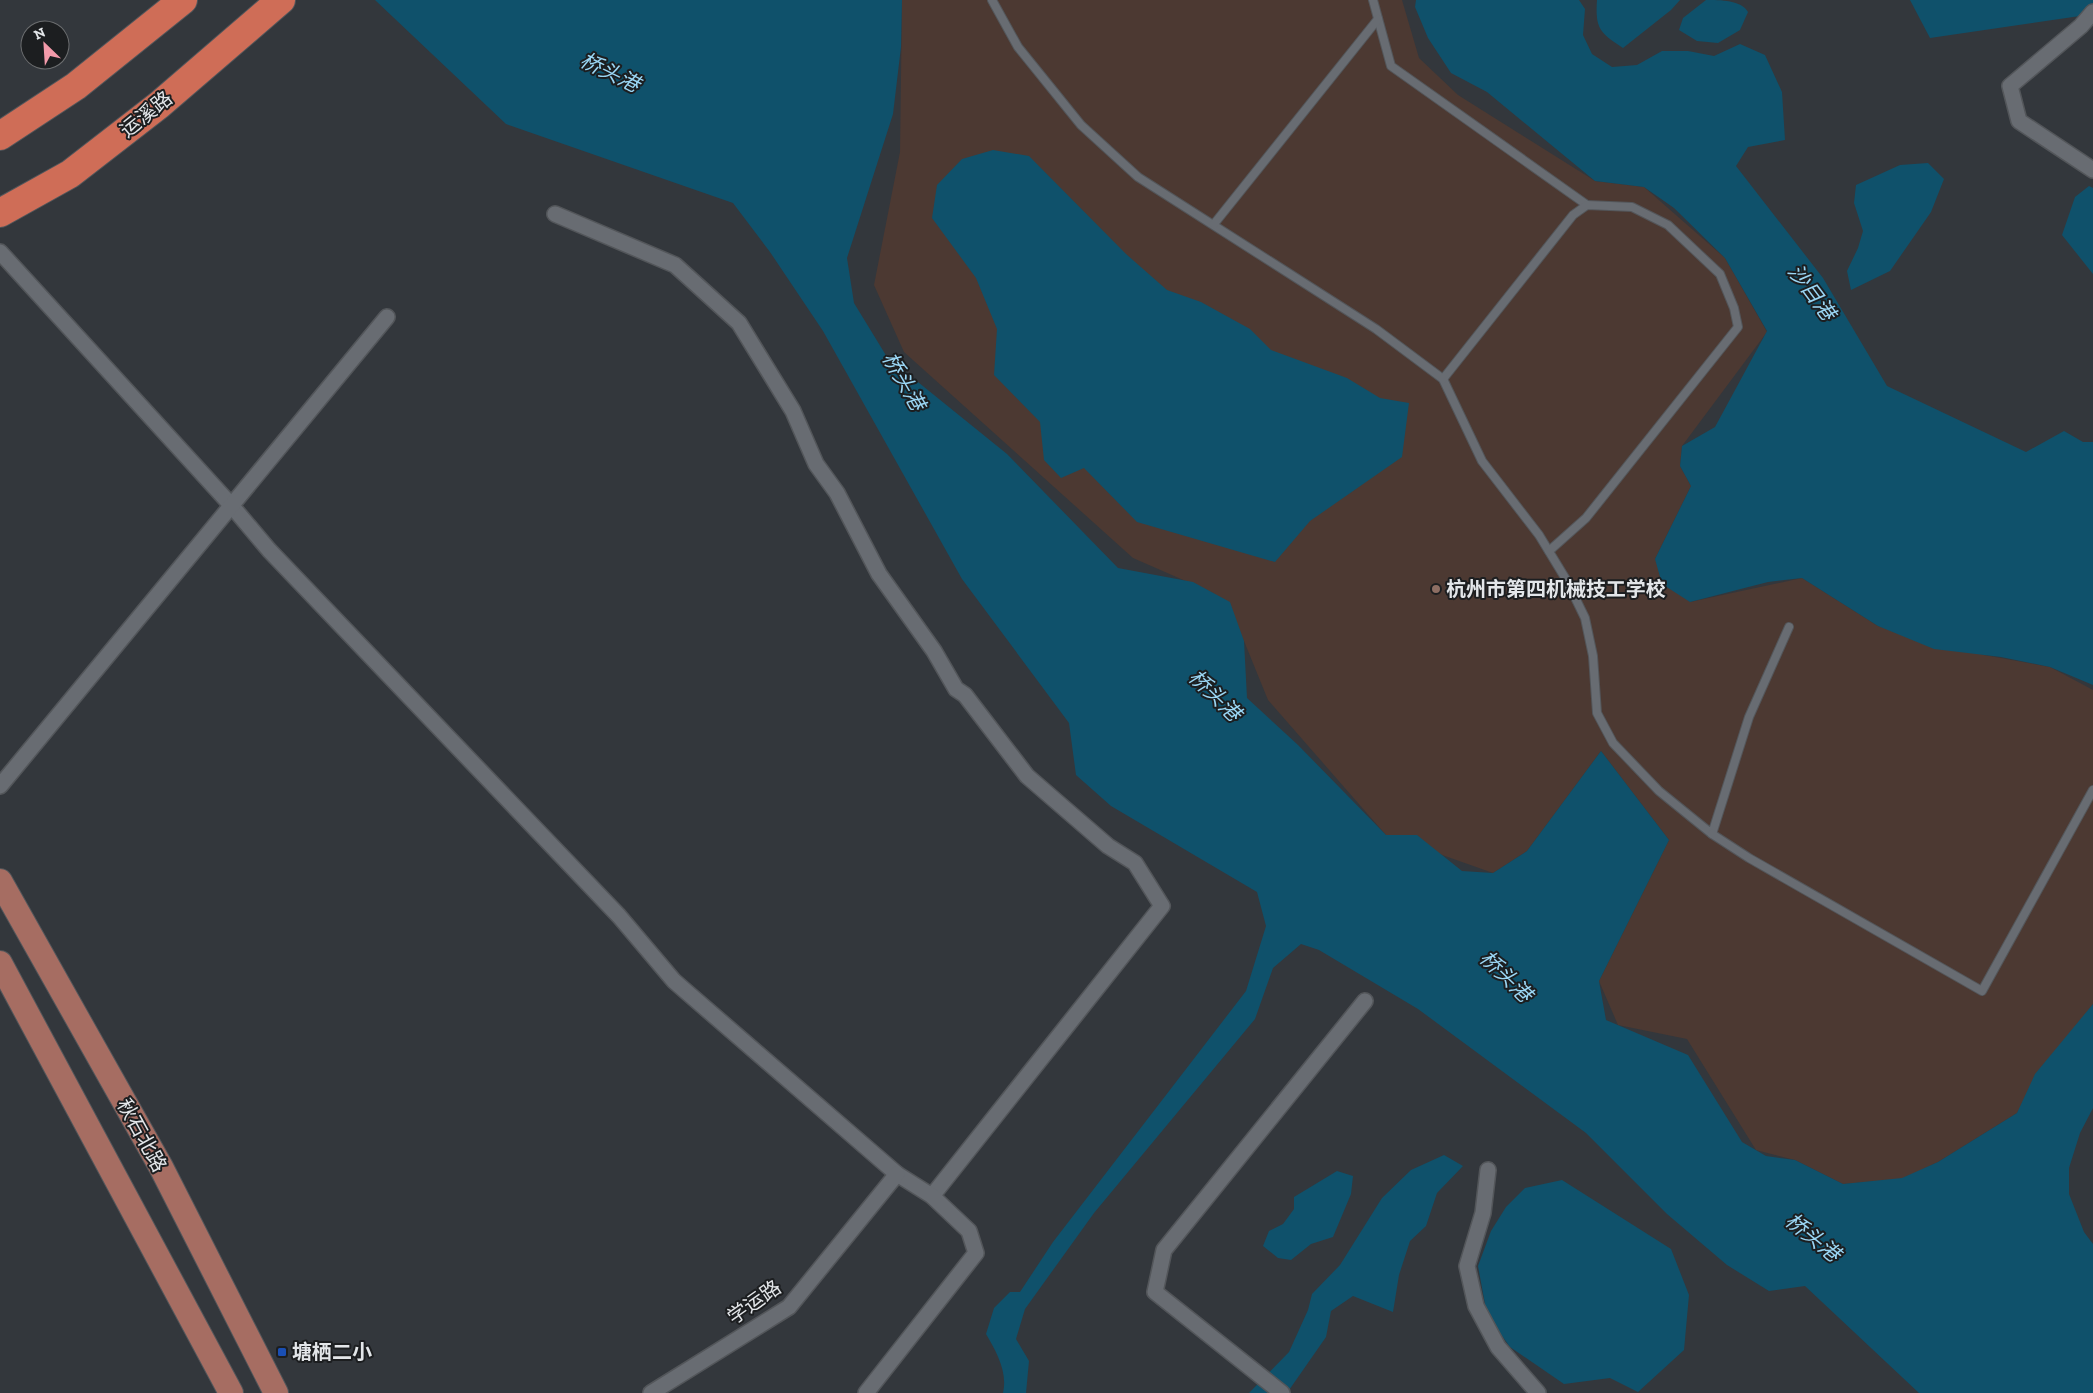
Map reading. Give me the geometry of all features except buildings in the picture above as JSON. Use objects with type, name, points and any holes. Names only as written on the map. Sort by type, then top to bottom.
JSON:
[{"type":"highway","points":[[0,136],[76,86],[183,0]]},
{"type":"highway","name":"运溪路","points":[[0,213],[70,174],[159,105],[281,0]]},
{"type":"main road","name":"秋石北路","points":[[0,881],[161,1167],[276,1393]]},
{"type":"main road","points":[[0,965],[231,1393]]},
{"type":"street","points":[[2093,12],[2081,26],[2010,86],[2019,121],[2093,170]]},
{"type":"street","points":[[555,214],[675,265],[739,323],[793,411],[816,464],[837,493],[879,574],[934,651],[956,689],[964,695],[1027,776],[1108,846],[1135,864],[1162,906],[932,1196]]},
{"type":"street","points":[[0,252],[231,505],[269,550],[619,916],[674,982],[897,1174],[932,1196],[969,1231],[976,1253],[866,1393]]},
{"type":"street","points":[[0,786],[387,317]]},
{"type":"street","points":[[1282,1393],[1155,1292],[1162,1258],[1164,1250],[1365,1001]]},
{"type":"street","points":[[1488,1170],[1483,1213],[1467,1266],[1476,1306],[1498,1347],[1538,1393]]},
{"type":"street","name":"学运路","points":[[651,1393],[789,1307],[897,1174]]},
{"type":"lane","points":[[992,0],[1018,47],[1081,125],[1138,177],[1376,329],[1443,379],[1482,461],[1539,535],[1585,618],[1593,656],[1597,713],[1613,743],[1659,791],[1712,834],[1749,858],[1982,991],[2093,790]]},
{"type":"lane","points":[[1373,0],[1391,66],[1587,206]]},
{"type":"lane","points":[[1214,224],[1378,20]]},
{"type":"lane","points":[[1443,379],[1573,215],[1587,206],[1632,207],[1668,225],[1720,274],[1734,308],[1738,327],[1586,518],[1549,551]]},
{"type":"lane","points":[[1712,834],[1749,717],[1789,627]]},
{"type":"shaded area","name":"杭州市第四机械技工学校","points":[[902,0],[1402,0],[1419,58],[1458,95],[1595,181],[1644,187],[1725,258],[1767,332],[1682,446],[1680,466],[1691,486],[1655,559],[1690,602],[1802,578],[1878,626],[1984,655],[2050,667],[2093,690],[2093,1004],[2017,1113],[1938,1162],[1902,1179],[1843,1184],[1795,1160],[1756,1150],[1687,1039],[1618,1025],[1599,981],[1669,840],[1601,751],[1527,851],[1493,873],[1386,835],[1268,700],[1244,641],[1213,593],[1133,558],[904,352],[874,285],[900,152]]},
{"type":"water","name":"桥头港","points":[[375,0],[902,0],[901,47],[893,114],[847,258],[854,303],[887,357],[1007,454],[1118,568],[1193,582],[1230,602],[1244,641],[1247,698],[1298,745],[1386,835],[1417,835],[1462,871],[1493,873],[1527,851],[1601,751],[1669,840],[1599,981],[1606,1020],[1688,1055],[1742,1142],[1766,1156],[1795,1160],[1843,1184],[1902,1178],[1938,1162],[2017,1113],[2035,1074],[2093,1004],[2093,1108],[2080,1133],[2069,1168],[2069,1194],[2084,1232],[2093,1244],[2093,1393],[1919,1393],[1805,1286],[1769,1291],[1727,1265],[1667,1214],[1586,1133],[1418,1009],[1319,950],[1301,944],[1273,968],[1255,1019],[1094,1213],[1025,1309],[1016,1339],[1029,1361],[1026,1393],[1003,1393],[1004,1377],[1002,1370],[997,1355],[986,1334],[994,1308],[1010,1292],[1020,1292],[1053,1242],[1246,991],[1266,926],[1257,892],[1111,806],[1076,775],[1069,723],[962,579],[823,331],[770,252],[733,203],[506,124]]},
{"type":"water","name":"沙目港","points":[[1416,0],[1579,0],[1585,9],[1583,35],[1592,54],[1612,67],[1637,65],[1662,51],[1688,51],[1714,56],[1740,44],[1765,55],[1782,92],[1785,140],[1748,147],[1736,166],[1823,278],[1887,386],[2026,452],[2064,431],[2083,442],[2093,442],[2093,685],[2050,667],[2001,657],[1934,649],[1878,626],[1802,578],[1768,582],[1690,602],[1662,584],[1655,559],[1691,486],[1680,466],[1682,446],[1715,427],[1767,331],[1725,258],[1674,208],[1644,187],[1595,181],[1487,92],[1451,73],[1428,38],[1415,7]]},
{"type":"water","points":[[1597,0],[1680,0],[1671,10],[1623,48],[1604,34],[1598,24]]},
{"type":"water","points":[[1706,0],[1736,3],[1745,8],[1748,12],[1740,30],[1718,43],[1697,41],[1679,30],[1683,18]]},
{"type":"water","points":[[1910,0],[2093,0],[2093,3],[2080,16],[1930,38]]},
{"type":"water","points":[[993,150],[1029,156],[1126,254],[1167,290],[1201,302],[1250,329],[1271,350],[1347,378],[1380,398],[1409,403],[1402,457],[1310,521],[1275,562],[1137,522],[1084,468],[1061,478],[1044,460],[1040,422],[994,375],[997,329],[976,278],[932,218],[937,185],[962,159]]},
{"type":"water","points":[[1928,163],[1944,179],[1931,212],[1890,271],[1851,290],[1847,271],[1858,248],[1863,231],[1854,203],[1856,185],[1900,165]]},
{"type":"water","points":[[2089,186],[2093,188],[2093,274],[2062,235],[2075,197]]},
{"type":"water","points":[[1444,1155],[1463,1166],[1437,1193],[1426,1226],[1410,1241],[1399,1275],[1393,1312],[1353,1296],[1331,1311],[1326,1337],[1287,1393],[1249,1393],[1289,1352],[1308,1310],[1312,1294],[1340,1265],[1382,1198],[1411,1170]]},
{"type":"water","points":[[1337,1171],[1353,1176],[1351,1194],[1333,1237],[1311,1244],[1291,1260],[1278,1258],[1263,1246],[1269,1231],[1283,1224],[1294,1209],[1294,1197]]},
{"type":"water","points":[[1562,1180],[1671,1249],[1689,1295],[1684,1350],[1638,1392],[1610,1378],[1564,1384],[1510,1347],[1487,1315],[1478,1266],[1491,1231],[1506,1207],[1525,1188]]},
{"type":"place","name":"杭州市第四机械技工学校","points":[[1436,589]]},
{"type":"place","name":"塘栖二小","points":[[282,1352]]}]
